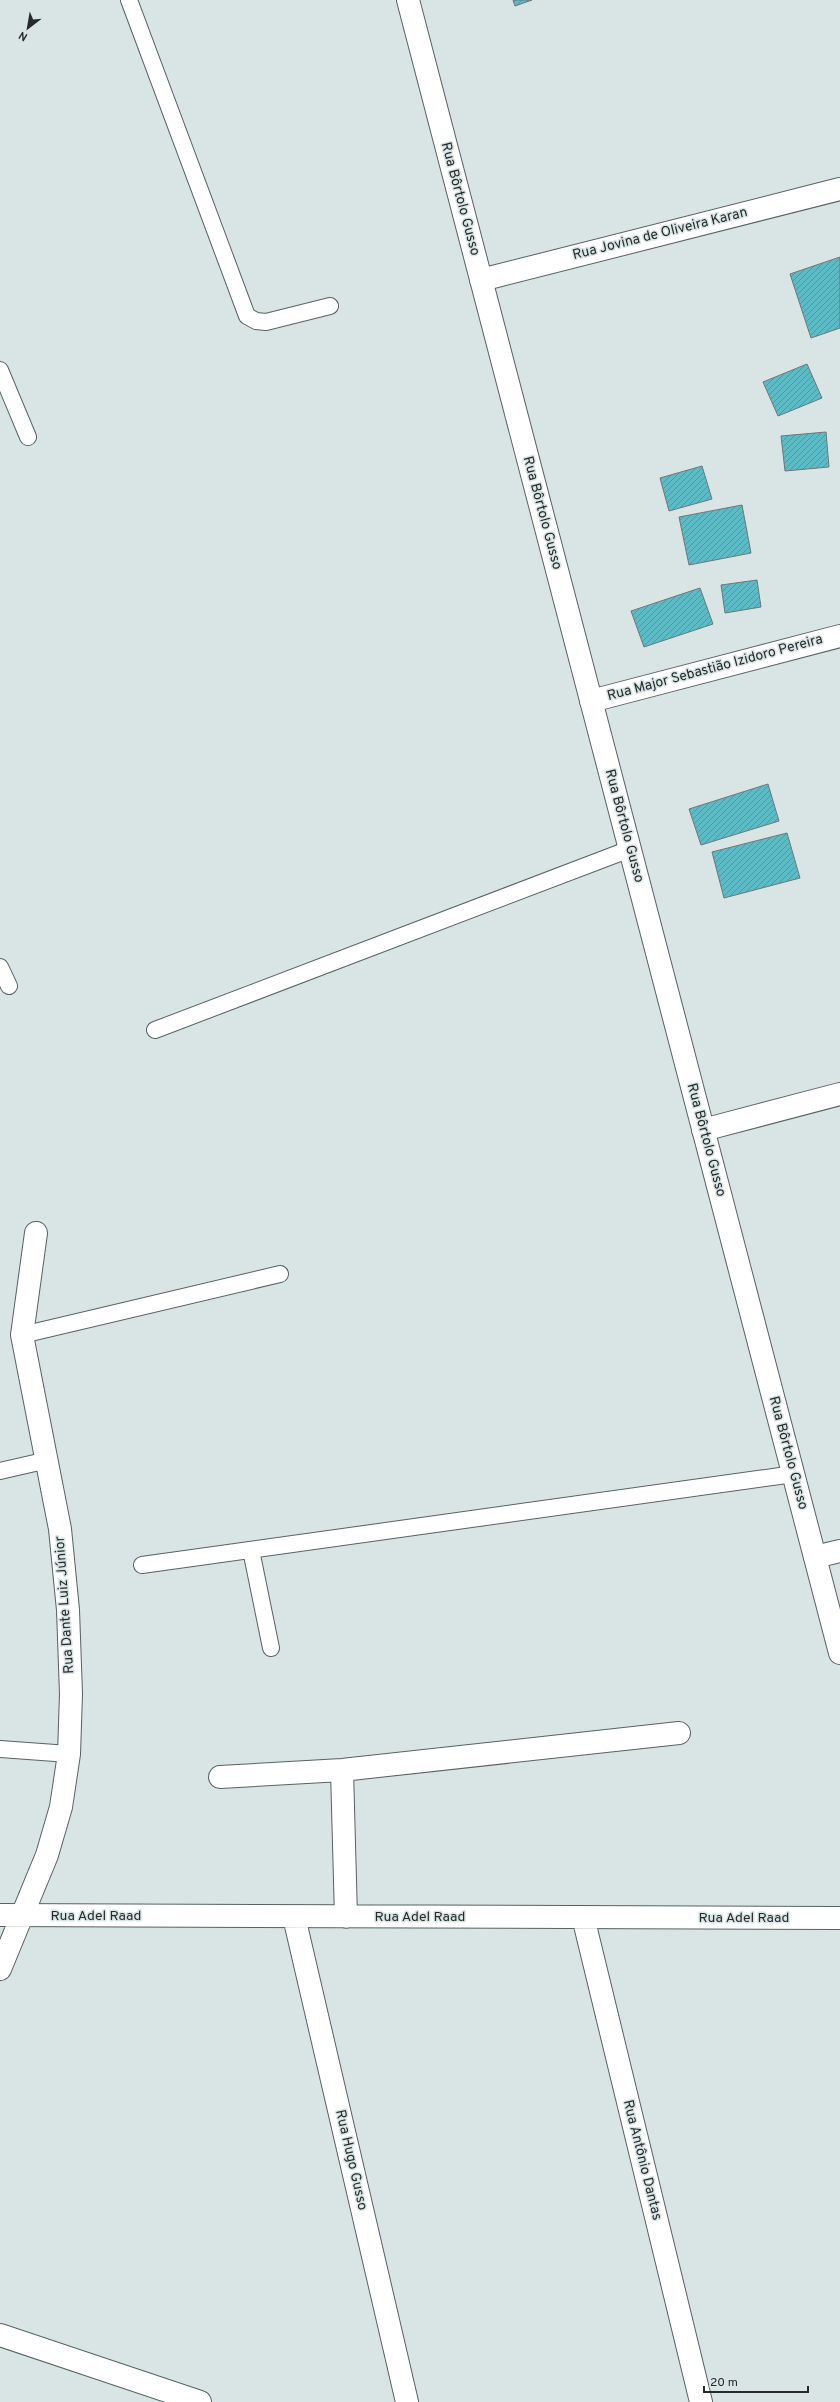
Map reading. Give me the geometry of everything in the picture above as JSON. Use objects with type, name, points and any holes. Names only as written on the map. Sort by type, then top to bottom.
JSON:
[{"type":"street","name":"Rua Bôrtolo Gusso","points":[[408,0],[840,1652]]},
{"type":"street","name":"Rua Jovina de Oliveira Karan","points":[[481,280],[840,189]]},
{"type":"street","name":"Rua Major Sebastião Izidoro Pereira","points":[[591,701],[840,636]]},
{"type":"street","points":[[703,1130],[840,1094]]},
{"type":"street","name":"Rua Dante Luiz Júnior","points":[[0,1969],[47,1855],[61,1806],[69,1754],[71,1694],[68,1610],[60,1529],[48,1460],[22,1335],[36,1233]]},
{"type":"street","points":[[815,1558],[840,1551]]},
{"type":"street","points":[[220,1777],[342,1770],[679,1733]]},
{"type":"street","points":[[342,1770],[346,1917]]},
{"type":"street","name":"Rua Adel Raad","points":[[0,1915],[840,1918]]},
{"type":"street","name":"Rua Hugo Gusso","points":[[294,1917],[407,2402]]},
{"type":"street","name":"Rua Antônio Dantas","points":[[583,1917],[701,2402]]},
{"type":"street","points":[[0,2335],[200,2402]]},
{"type":"lane","points":[[129,0],[247,316],[256,321],[266,322],[330,306]]},
{"type":"lane","points":[[0,370],[28,437]]},
{"type":"lane","points":[[155,1030],[630,849]]},
{"type":"lane","points":[[0,967],[10,986]]},
{"type":"lane","points":[[22,1335],[280,1274]]},
{"type":"lane","points":[[0,1471],[48,1460]]},
{"type":"lane","points":[[142,1565],[794,1474]]},
{"type":"lane","points":[[251,1550],[271,1648]]},
{"type":"lane","points":[[0,1749],[69,1754]]},
{"type":"building","points":[[513,0],[532,0],[515,6]]},
{"type":"building","points":[[840,257],[840,328],[811,338],[790,274]]},
{"type":"building","points":[[807,364],[822,398],[778,416],[763,382]]},
{"type":"building","points":[[826,432],[829,467],[785,471],[781,436]]},
{"type":"building","points":[[702,466],[712,499],[669,511],[660,478]]},
{"type":"building","points":[[742,505],[751,553],[689,565],[679,517]]},
{"type":"building","points":[[757,580],[761,607],[725,613],[721,585]]},
{"type":"building","points":[[700,588],[713,624],[644,647],[631,611]]},
{"type":"building","points":[[768,784],[779,821],[701,845],[689,809]]},
{"type":"building","points":[[787,833],[800,878],[724,898],[712,852]]}]
